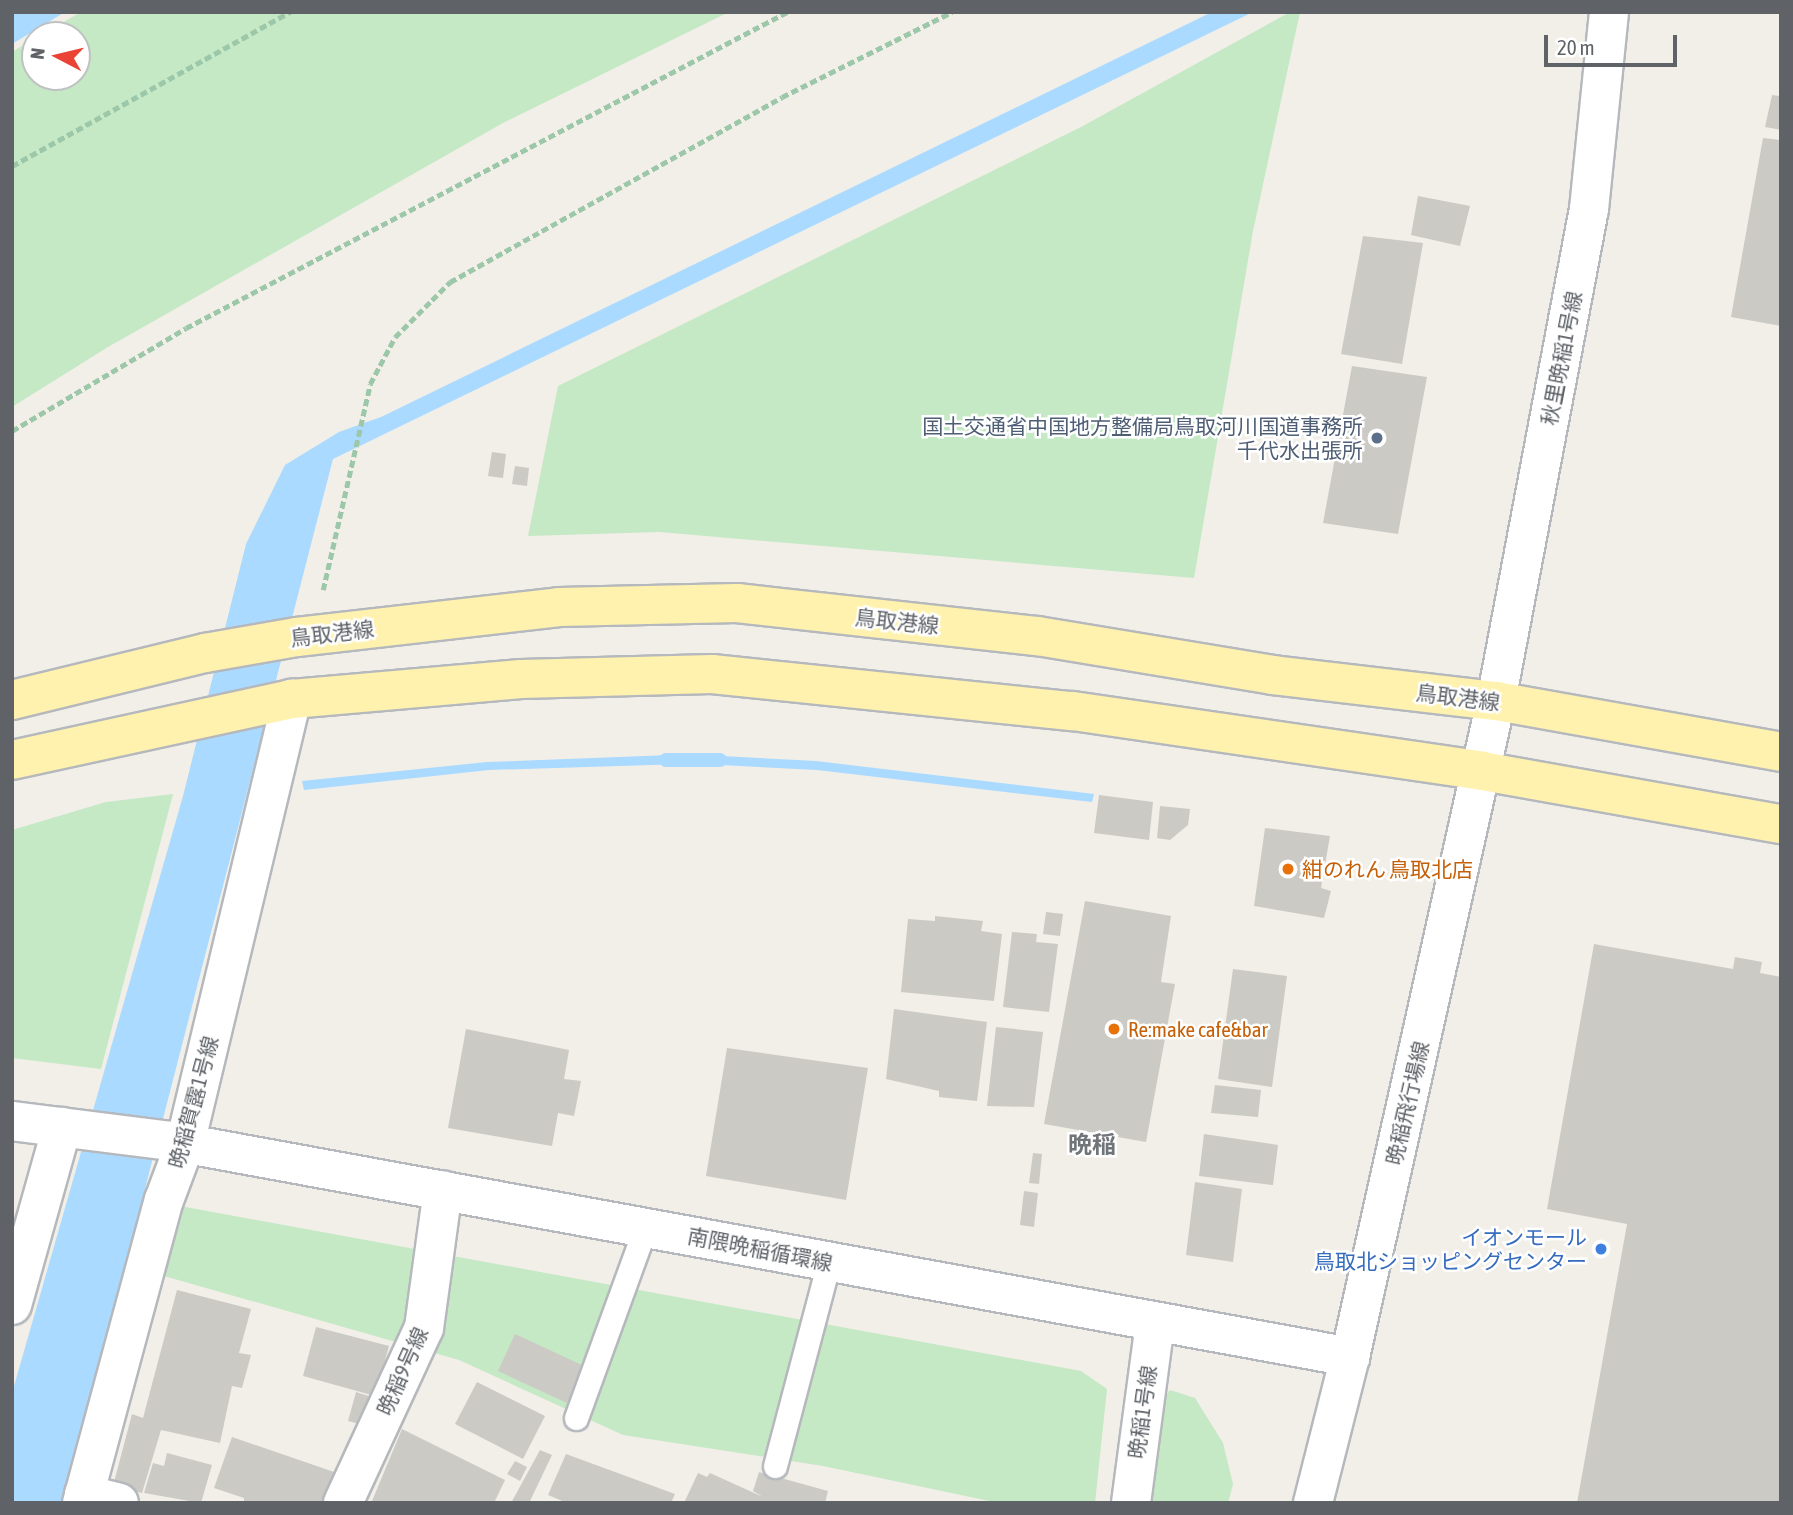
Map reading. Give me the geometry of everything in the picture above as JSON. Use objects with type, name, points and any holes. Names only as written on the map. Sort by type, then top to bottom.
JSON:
[{"type":"main road","name":"鳥取港線","points":[[12,700],[205,653],[304,636],[559,607],[737,603],[1038,636],[1273,675],[1496,701],[1781,752]]},
{"type":"main road","points":[[12,760],[286,700],[521,679],[712,674],[1073,711],[1482,771],[1781,824]]},
{"type":"street","name":"秋里晩稲1号線","points":[[1496,701],[1589,209],[1609,12]]},
{"type":"street","name":"晩稲賀露1号線","points":[[95,1500],[164,1200],[286,700]]},
{"type":"street","name":"晩稲飛行場線","points":[[1313,1503],[1350,1357],[1496,701]]},
{"type":"street","points":[[12,1121],[68,1127],[12,1305]]},
{"type":"street","name":"南隈晩稲循環線","points":[[68,1127],[178,1142],[1350,1357]]},
{"type":"street","name":"晩稲9号線","points":[[343,1503],[424,1328],[443,1190]]},
{"type":"street","name":"晩稲1号線","points":[[1131,1503],[1155,1322]]},
{"type":"lane","points":[[576,1418],[645,1228]]},
{"type":"lane","points":[[775,1466],[829,1262]]},
{"type":"path","points":[[12,166],[290,12]]},
{"type":"path","points":[[12,431],[186,328],[694,57],[787,12]]},
{"type":"path","points":[[304,636],[370,384],[395,337],[450,282],[782,97],[951,12]]},
{"type":"green space","points":[[81,12],[729,12],[503,123],[108,347],[12,407],[12,52],[21,47],[21,91],[91,91],[91,21],[65,21]]},
{"type":"green space","points":[[1290,12],[1300,12],[1253,231],[1194,578],[659,532],[528,536],[558,386],[1081,127]]},
{"type":"green space","points":[[173,794],[101,1069],[12,1058],[12,830],[106,802]]},
{"type":"green space","points":[[180,1206],[1081,1371],[1107,1389],[1095,1503],[999,1503],[823,1466],[623,1435],[459,1360],[157,1274]]},
{"type":"green space","points":[[1170,1390],[1195,1398],[1223,1443],[1233,1484],[1228,1503],[1147,1503],[1158,1404]]},
{"type":"water","points":[[12,12],[65,12],[50,21],[21,21],[21,39],[12,44]]},
{"type":"water","points":[[1212,12],[1253,12],[333,459],[64,1503],[12,1503],[12,1393],[183,796],[246,544],[285,465],[339,432],[381,417]]},
{"type":"water","points":[[682,755],[683,764],[489,770],[304,790],[302,781],[487,762]]},
{"type":"water","points":[[702,755],[816,761],[1094,794],[1092,802],[817,770],[702,764]]},
{"type":"building","points":[[1772,95],[1781,96],[1781,130],[1765,127]]},
{"type":"building","points":[[1763,138],[1781,140],[1781,326],[1731,317]]},
{"type":"building","points":[[1418,196],[1470,206],[1460,246],[1411,235]]},
{"type":"building","points":[[1363,236],[1423,243],[1402,364],[1341,354]]},
{"type":"building","points":[[1352,366],[1427,377],[1398,534],[1323,523]]},
{"type":"building","points":[[492,452],[506,454],[503,478],[488,476]]},
{"type":"building","points":[[515,466],[529,468],[527,486],[512,484]]},
{"type":"building","points":[[1099,795],[1153,802],[1149,840],[1094,833]]},
{"type":"building","points":[[1160,806],[1190,809],[1188,825],[1170,840],[1157,838]]},
{"type":"building","points":[[1265,828],[1330,836],[1321,888],[1331,891],[1324,918],[1254,906]]},
{"type":"building","points":[[1085,901],[1171,916],[1161,982],[1175,984],[1146,1142],[1044,1124]]},
{"type":"building","points":[[1046,912],[1063,914],[1060,936],[1043,934]]},
{"type":"building","points":[[935,916],[983,921],[981,931],[1002,934],[994,1001],[901,992],[908,919],[935,921]]},
{"type":"building","points":[[1012,932],[1037,934],[1036,942],[1058,944],[1049,1012],[1003,1007]]},
{"type":"building","points":[[1594,944],[1733,969],[1735,957],[1762,962],[1760,973],[1781,977],[1781,1503],[1577,1503],[1627,1224],[1547,1209]]},
{"type":"building","points":[[1233,969],[1287,976],[1272,1087],[1218,1079]]},
{"type":"building","points":[[894,1009],[987,1022],[977,1101],[939,1097],[939,1091],[886,1079]]},
{"type":"building","points":[[996,1027],[1043,1032],[1034,1107],[987,1106]]},
{"type":"building","points":[[466,1029],[569,1050],[564,1079],[581,1081],[574,1116],[558,1113],[552,1146],[448,1128]]},
{"type":"building","points":[[727,1048],[868,1068],[846,1200],[706,1176]]},
{"type":"building","points":[[1215,1085],[1261,1090],[1258,1117],[1211,1113]]},
{"type":"building","points":[[1204,1134],[1278,1145],[1273,1185],[1199,1176]]},
{"type":"building","points":[[1033,1153],[1042,1154],[1039,1184],[1029,1183]]},
{"type":"building","points":[[1195,1182],[1242,1189],[1233,1262],[1186,1255]]},
{"type":"building","points":[[1024,1191],[1038,1193],[1034,1227],[1020,1225]]},
{"type":"building","points":[[177,1290],[251,1309],[239,1353],[251,1355],[242,1388],[232,1386],[220,1443],[161,1430],[142,1493],[113,1486],[132,1414],[143,1418]]},
{"type":"building","points":[[316,1327],[389,1346],[375,1396],[303,1376]]},
{"type":"building","points":[[515,1334],[584,1366],[567,1403],[498,1371]]},
{"type":"building","points":[[477,1382],[545,1416],[523,1459],[455,1424]]},
{"type":"building","points":[[356,1392],[375,1398],[367,1426],[348,1421]]},
{"type":"building","points":[[402,1429],[505,1480],[494,1503],[372,1501]]},
{"type":"building","points":[[232,1437],[340,1474],[328,1503],[244,1503],[244,1498],[214,1488]]},
{"type":"building","points":[[540,1450],[552,1455],[529,1503],[511,1503]]},
{"type":"building","points":[[167,1453],[212,1465],[201,1503],[144,1493],[153,1463],[164,1466]]},
{"type":"building","points":[[566,1454],[675,1494],[671,1503],[567,1503],[548,1495]]},
{"type":"building","points":[[515,1461],[527,1467],[520,1481],[507,1474]]},
{"type":"building","points":[[759,1472],[828,1491],[825,1503],[684,1503],[698,1473],[707,1477],[710,1473],[763,1497],[753,1491]]},
{"type":"waterway","points":[[666,760],[720,760]]},
{"type":"place","name":"国土交通省中国地方整備局鳥取河川国道事務所 千代水出張所","points":[[1377,438]]},
{"type":"place","name":"紺のれん 鳥取北店","points":[[1288,869]]},
{"type":"place","name":"Re:make cafe&bar","points":[[1114,1029]]},
{"type":"place","name":"イオンモール 鳥取北ショッピングセンター","points":[[1601,1249]]},
{"type":"district","name":"晩稲","points":[[1092,1145]]}]
